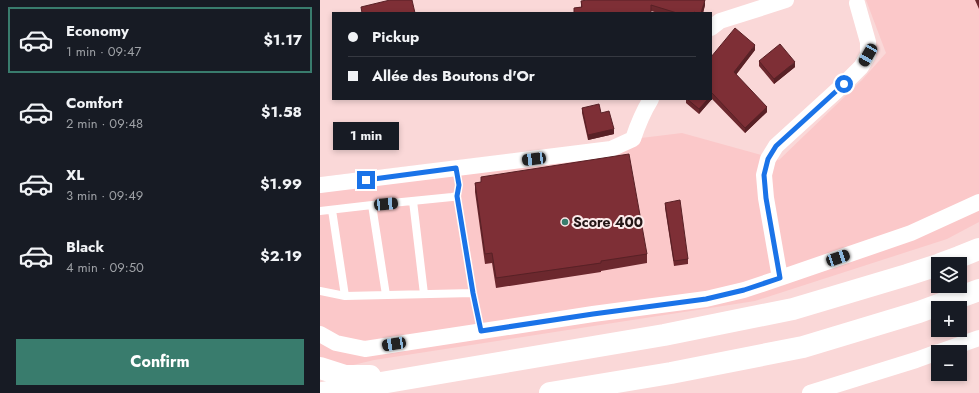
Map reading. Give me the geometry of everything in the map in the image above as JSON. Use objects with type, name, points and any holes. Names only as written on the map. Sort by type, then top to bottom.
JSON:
[{"type":"highway","points":[[961,257],[979,249]]},
{"type":"highway","points":[[322,393],[664,335],[794,310],[931,267]]},
{"type":"highway","points":[[550,393],[803,347],[919,312],[979,290]]},
{"type":"highway","points":[[320,368],[345,376],[380,376],[423,370],[482,358],[689,324],[739,320]]},
{"type":"street","points":[[712,27],[720,21],[786,0]]},
{"type":"street","points":[[780,278],[766,198],[764,175],[768,159],[776,146],[862,67],[868,55],[868,42],[857,1]]},
{"type":"street","points":[[320,185],[611,149],[633,139],[645,108],[651,100]]},
{"type":"street","points":[[320,334],[336,343],[365,349],[593,314],[706,299],[744,290],[911,233],[979,202]]},
{"type":"street","points":[[959,345],[979,338]]},
{"type":"street","points":[[810,393],[931,355]]},
{"type":"lane","points":[[456,168],[459,185],[457,196],[473,293],[481,331]]},
{"type":"lane","points":[[320,211],[457,196]]},
{"type":"lane","points":[[413,201],[424,294]]},
{"type":"lane","points":[[372,205],[386,295]]},
{"type":"lane","points":[[332,210],[345,296]]},
{"type":"lane","points":[[320,291],[345,296],[473,293]]},
{"type":"shaded area","points":[[866,0],[979,0],[979,222],[947,239],[755,301],[374,360],[320,373],[320,177],[682,133],[779,160],[862,80],[886,53]]},
{"type":"building","points":[[390,0],[412,0],[415,12],[362,12],[361,7]]},
{"type":"building","points":[[705,0],[701,12],[674,12],[651,5],[651,12],[574,12],[574,8],[582,7],[581,1]]},
{"type":"building","points":[[735,28],[755,45],[734,72],[767,107],[745,128],[712,93],[712,56]]},
{"type":"building","points":[[780,44],[795,62],[774,79],[759,61]]},
{"type":"building","points":[[688,100],[707,100],[699,109]]},
{"type":"building","points":[[599,104],[601,113],[609,111],[614,129],[588,135],[582,108]]},
{"type":"building","points":[[629,154],[647,254],[601,261],[601,263],[496,278],[492,253],[485,254],[475,183],[481,182],[481,177]]},
{"type":"building","points":[[680,200],[688,259],[674,261],[665,203]]},
{"type":"place","name":"Score 400","points":[[565,222]]},
{"type":"route","points":[[366,180],[456,168],[459,185],[457,196],[473,293],[481,331],[706,299],[744,290],[780,278],[766,198],[764,175],[768,159],[776,146],[844,84]]}]
